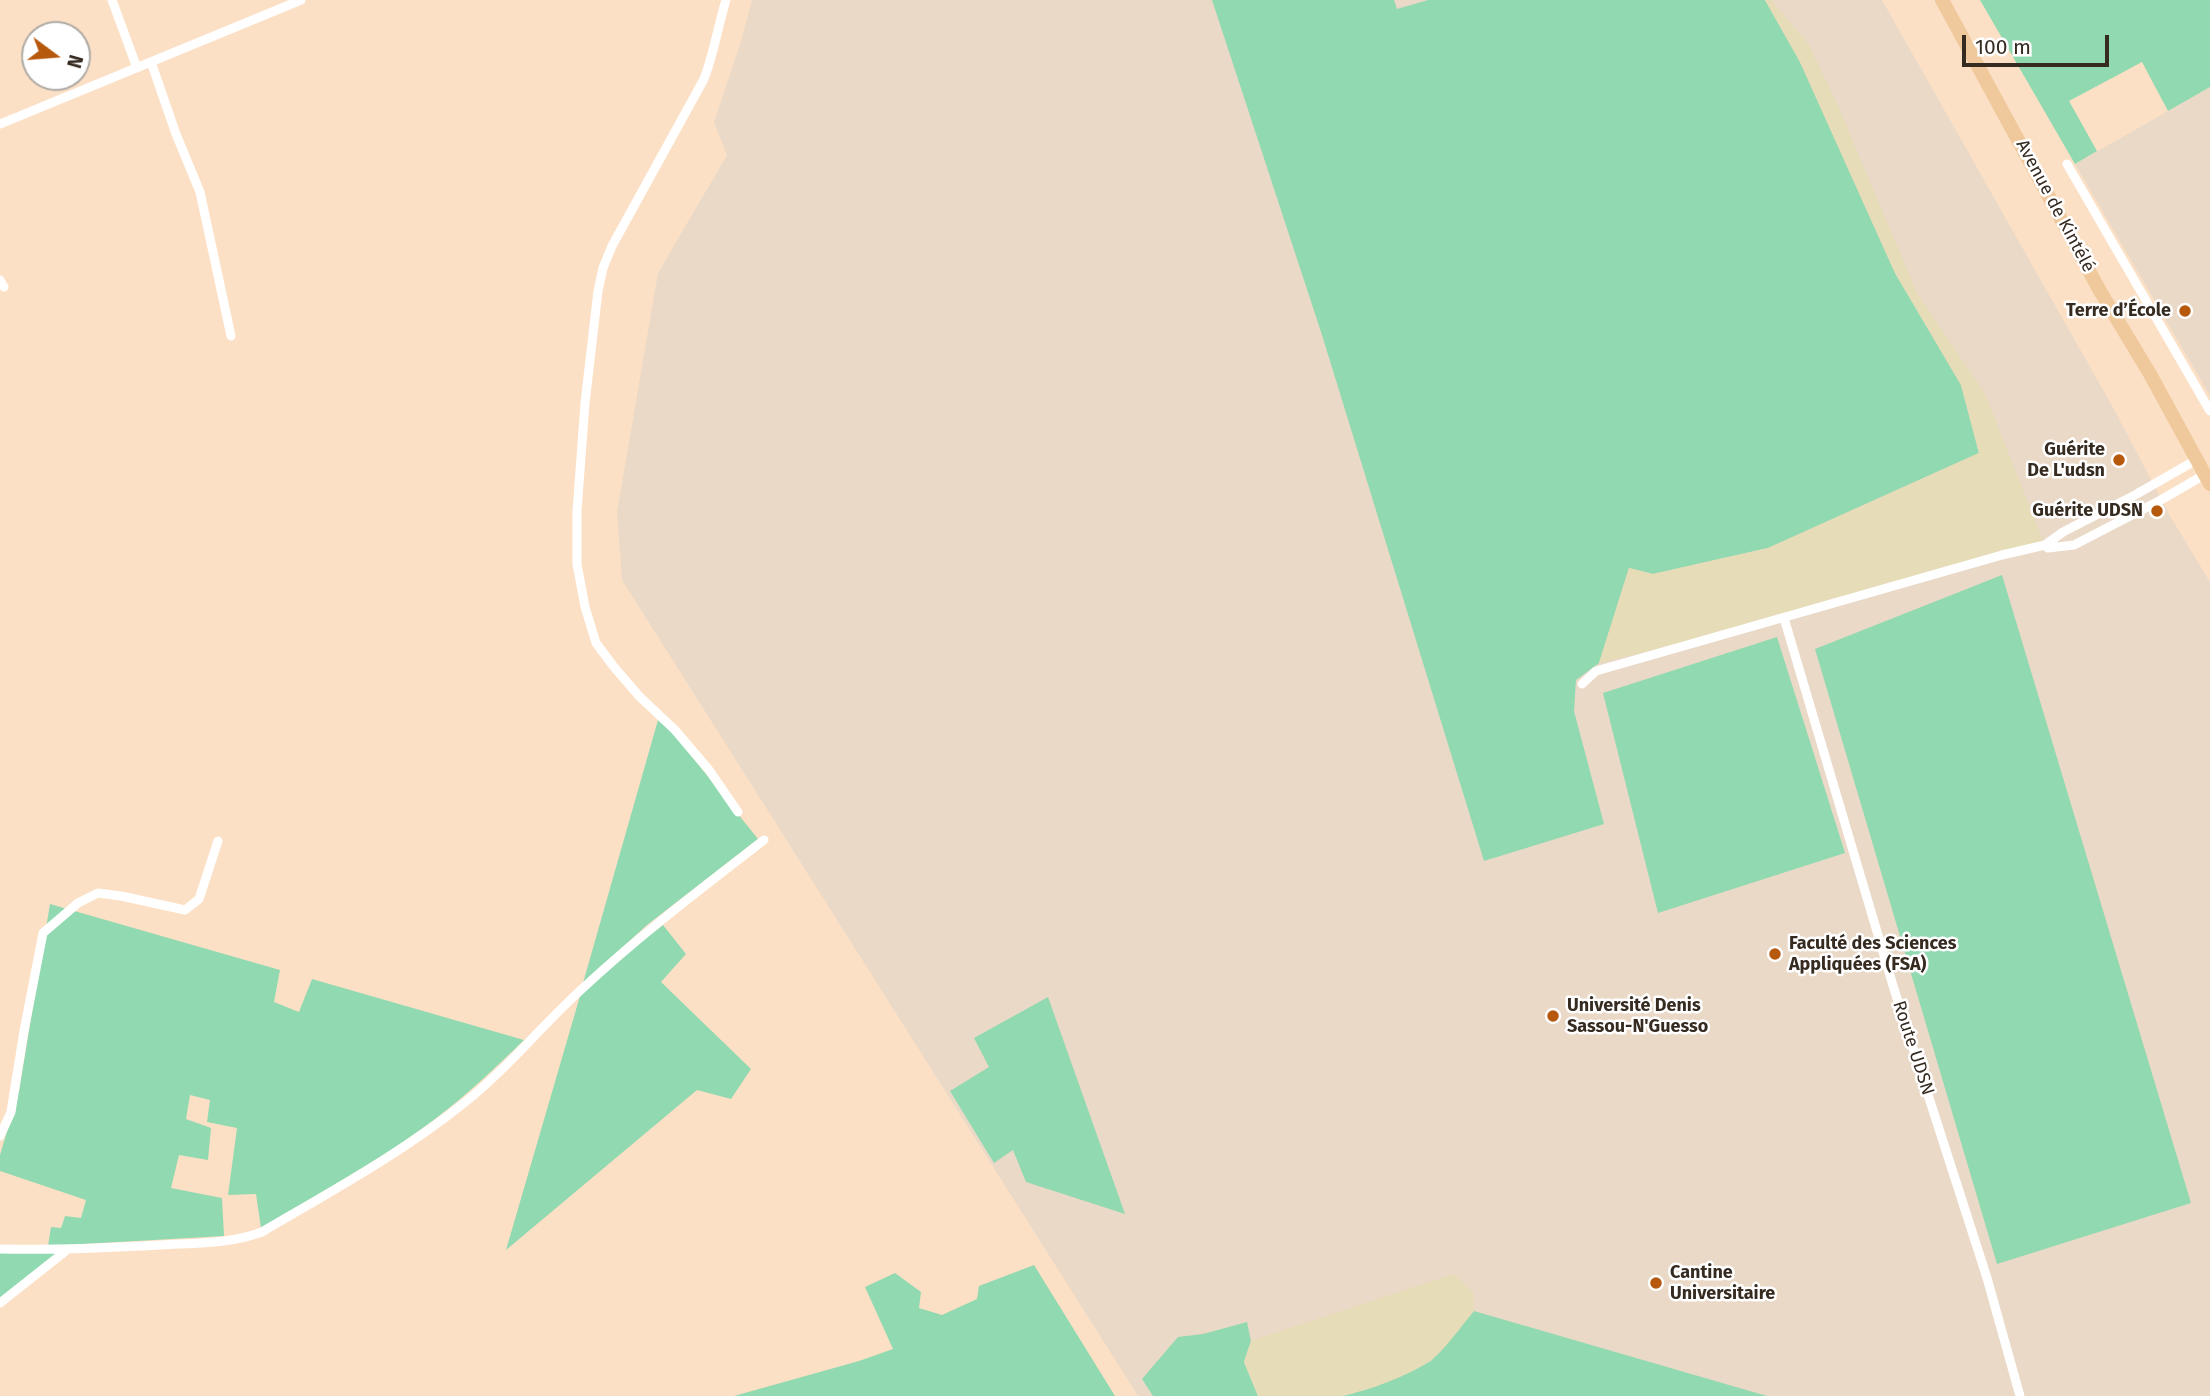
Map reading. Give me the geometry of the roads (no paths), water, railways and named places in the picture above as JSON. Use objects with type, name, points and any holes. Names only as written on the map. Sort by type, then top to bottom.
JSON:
[{"type":"main road","name":"Avenue de Kintélé","points":[[1942,0],[2100,291],[2150,374],[2192,453],[2204,482]]},
{"type":"street","points":[[112,0],[137,68]]},
{"type":"street","points":[[0,124],[301,0]]},
{"type":"street","points":[[726,0],[704,79],[612,246],[603,268],[585,403],[577,511],[577,564],[585,607],[596,643],[631,686],[675,730],[709,770],[738,812]]},
{"type":"street","points":[[151,62],[200,192],[231,336]]},
{"type":"street","points":[[2067,164],[2210,411]]},
{"type":"street","points":[[2183,468],[2192,453]]},
{"type":"street","points":[[1582,684],[1596,671],[2045,545],[2063,532],[2183,468],[2192,453]]},
{"type":"street","points":[[2045,545],[2048,548],[2074,545],[2204,482]]},
{"type":"street","name":"Route UDSN","points":[[1784,618],[1894,989],[1987,1278],[2020,1396]]},
{"type":"street","points":[[0,1249],[67,1250],[210,1242],[248,1237],[262,1232],[345,1183],[428,1130],[466,1102],[582,989],[652,927],[764,840]]},
{"type":"street","points":[[0,1136],[11,1112],[43,933],[78,903],[98,893],[185,910],[199,899],[218,841]]},
{"type":"street","points":[[0,1303],[67,1250]]},
{"type":"place","name":"Terre d’École","points":[[2185,311]]},
{"type":"place","name":"Guérite De L'udsn","points":[[2119,460]]},
{"type":"place","name":"Guérite UDSN","points":[[2157,511]]},
{"type":"place","name":"Faculté des Sciences Appliquées (FSA)","points":[[1775,954]]},
{"type":"place","name":"Université Denis Sassou-N'Guesso","points":[[1553,1016]]},
{"type":"place","name":"Cantine Universitaire","points":[[1656,1283]]}]
